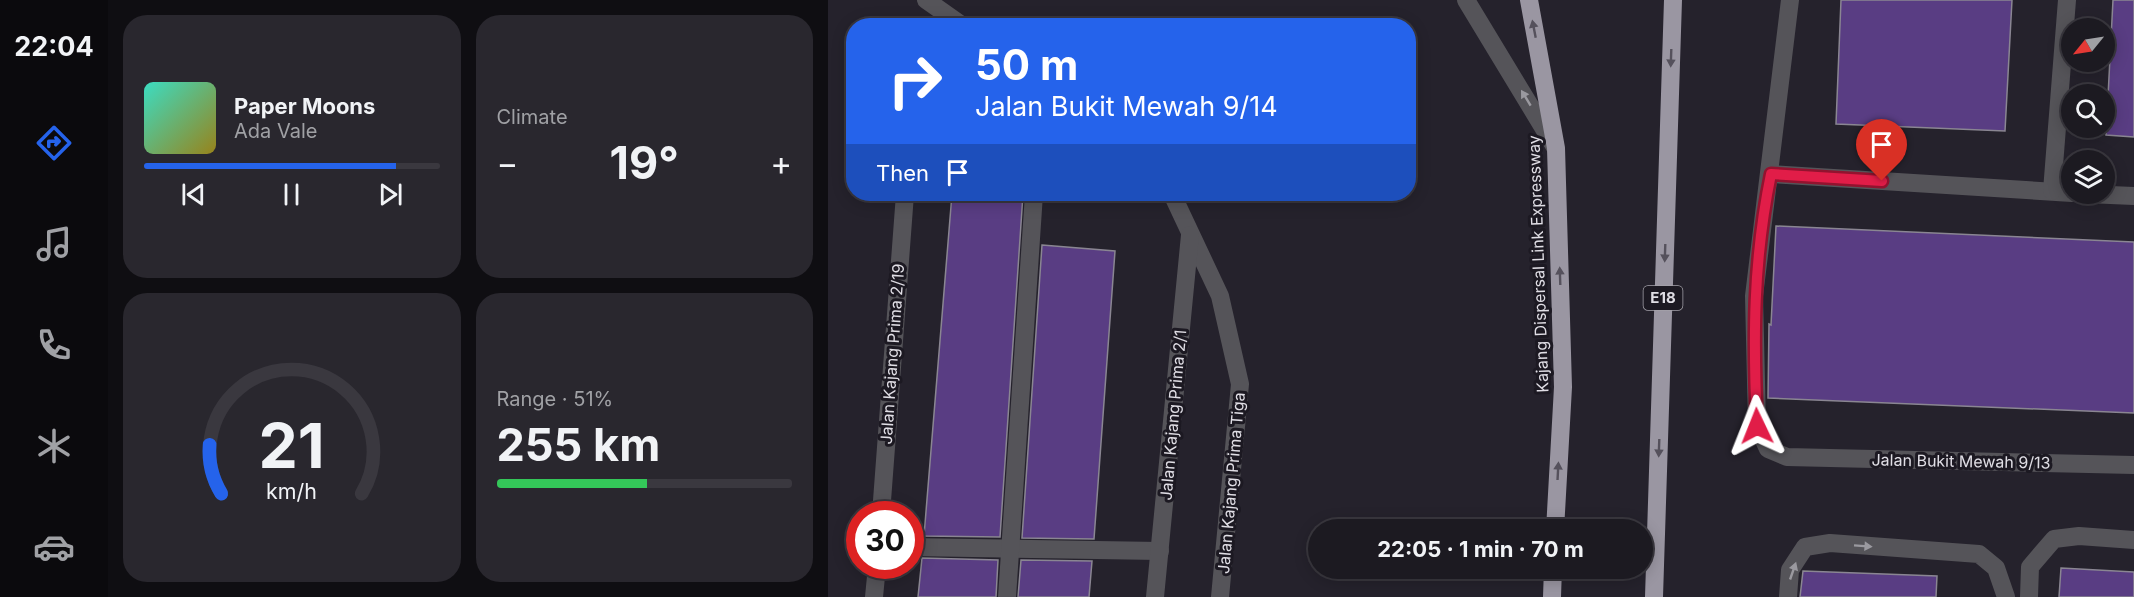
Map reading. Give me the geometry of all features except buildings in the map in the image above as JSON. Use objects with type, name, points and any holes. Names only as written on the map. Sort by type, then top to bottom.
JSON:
[{"type":"highway","name":"Kajang Dispersal Link Expressway","points":[[1528,0],[1556,148],[1563,387],[1556,519]]},
{"type":"highway","name":"E18","points":[[1654,597],[1673,0]]},
{"type":"highway","points":[[1551,597],[1552,579]]},
{"type":"street","points":[[926,0],[952,18]]},
{"type":"street","points":[[1466,0],[1556,148]]},
{"type":"street","points":[[1790,0],[1771,174],[2061,192]]},
{"type":"street","points":[[2052,192],[2067,0]]},
{"type":"street","name":"Jalan Bukit Mewah 9/13","points":[[1771,174],[1762,216],[1754,296],[1757,426],[1768,449],[1787,457],[2134,465]]},
{"type":"street","points":[[2115,195],[2134,196]]},
{"type":"street","name":"Jalan Kajang Prima 2/19","points":[[881,501],[904,201]]},
{"type":"street","points":[[1007,597],[1034,201]]},
{"type":"street","points":[[1175,201],[1190,233]]},
{"type":"street","name":"Jalan Kajang Prima 2/1","points":[[1155,597],[1190,233]]},
{"type":"street","name":"Jalan Kajang Prima Tiga","points":[[1190,233],[1220,296],[1240,384],[1221,597]]},
{"type":"street","points":[[2029,597],[2030,567],[2054,539],[2079,536],[2134,540]]},
{"type":"street","points":[[1788,597],[1790,570],[1805,547],[1830,543],[1979,554],[1996,568],[2006,597]]},
{"type":"street","points":[[924,547],[1160,551]]},
{"type":"street","points":[[874,597],[876,579]]},
{"type":"route","points":[[1757,426],[1754,296],[1762,216],[1771,174],[1882,181]]}]
